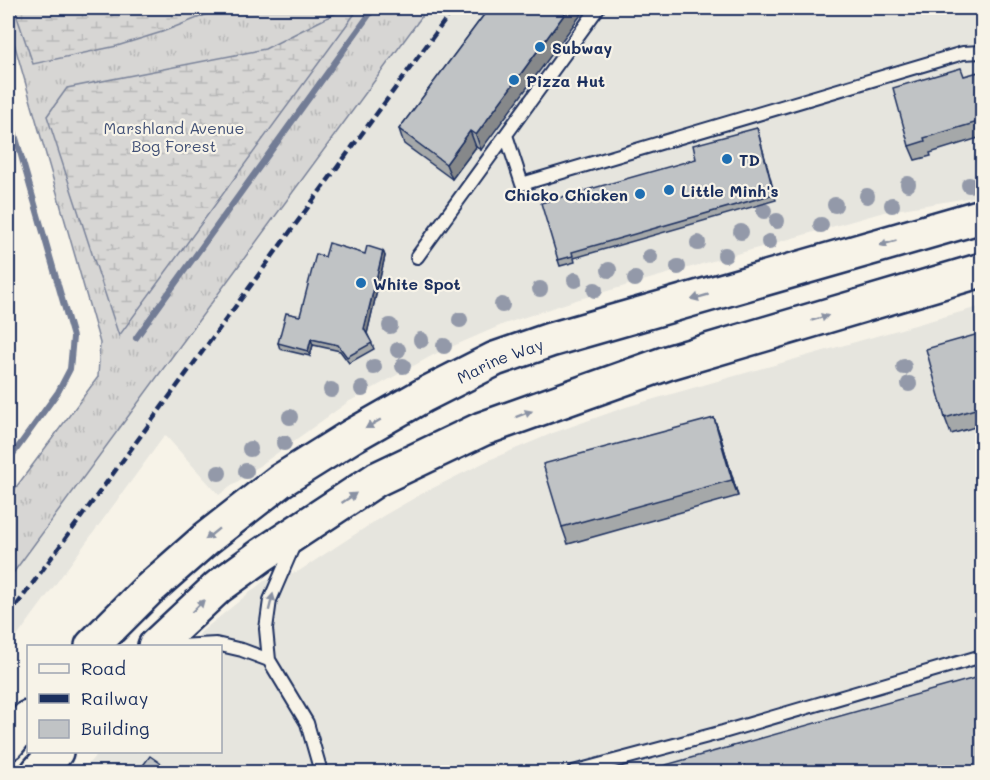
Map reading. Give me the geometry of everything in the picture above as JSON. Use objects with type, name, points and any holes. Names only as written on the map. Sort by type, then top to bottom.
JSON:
[{"type":"main road","name":"Marine Way","points":[[93,645],[147,591],[198,545],[280,481],[424,395],[495,359],[550,340],[982,216]]},
{"type":"main road","points":[[156,645],[218,587],[300,530],[377,479],[482,429],[667,363],[982,270]]},
{"type":"main road","points":[[8,743],[27,719]]},
{"type":"main road","points":[[38,772],[55,753]]},
{"type":"lane","points":[[417,257],[598,8]]},
{"type":"lane","points":[[506,135],[522,184],[963,53],[980,50]]},
{"type":"lane","points":[[300,530],[270,600],[266,629],[269,660],[307,723],[321,772]]},
{"type":"lane","points":[[198,645],[220,645]]},
{"type":"lane","points":[[222,645],[269,660]]},
{"type":"lane","points":[[573,772],[723,732],[982,656]]},
{"type":"shaded area","points":[[428,8],[982,8],[982,194],[884,212],[576,300],[504,324],[435,354],[348,402],[219,495],[165,435],[8,649],[8,580]]},
{"type":"shaded area","points":[[982,306],[982,772],[81,772],[98,753],[222,753],[222,645],[194,645],[201,632],[264,581],[299,571],[383,516],[425,492],[489,460],[553,433],[626,407]]},
{"type":"green space","name":"Marshland Avenue Bog Forest","points":[[8,8],[428,8],[8,580],[8,498],[98,377],[100,343],[8,22]]},
{"type":"green space","points":[[14,8],[223,8],[162,32],[117,46],[33,64]]},
{"type":"green space","points":[[346,8],[359,8],[119,336],[47,116],[67,88],[265,49]]},
{"type":"building","points":[[489,8],[569,8],[476,135],[470,131],[446,164],[399,129]]},
{"type":"building","points":[[961,68],[964,76],[982,71],[982,115],[976,117],[978,122],[924,138],[925,141],[909,146],[893,88]]},
{"type":"building","points":[[757,128],[774,194],[572,252],[573,256],[558,260],[541,203],[696,159],[693,145]]},
{"type":"building","points":[[329,243],[365,254],[367,246],[383,251],[364,329],[372,343],[347,357],[338,345],[311,339],[308,351],[278,343],[286,313],[300,316],[316,254],[325,257]]},
{"type":"building","points":[[982,333],[982,407],[945,418],[926,349]]},
{"type":"building","points":[[714,418],[732,480],[562,527],[543,464]]},
{"type":"building","points":[[982,676],[982,772],[641,772]]},
{"type":"building","points":[[150,756],[173,772],[138,772]]},
{"type":"waterway","points":[[136,338],[374,8]]},
{"type":"waterway","points":[[8,110],[73,337],[70,369],[58,392],[8,461]]},
{"type":"railway","points":[[8,617],[454,8]]},
{"type":"place","name":"Subway","points":[[540,47]]},
{"type":"place","name":"Pizza Hut","points":[[514,80]]},
{"type":"place","name":"TD","points":[[727,159]]},
{"type":"place","name":"Little Minh's","points":[[669,190]]},
{"type":"place","name":"Chicko Chicken","points":[[640,194]]},
{"type":"place","name":"White Spot","points":[[361,283]]}]
